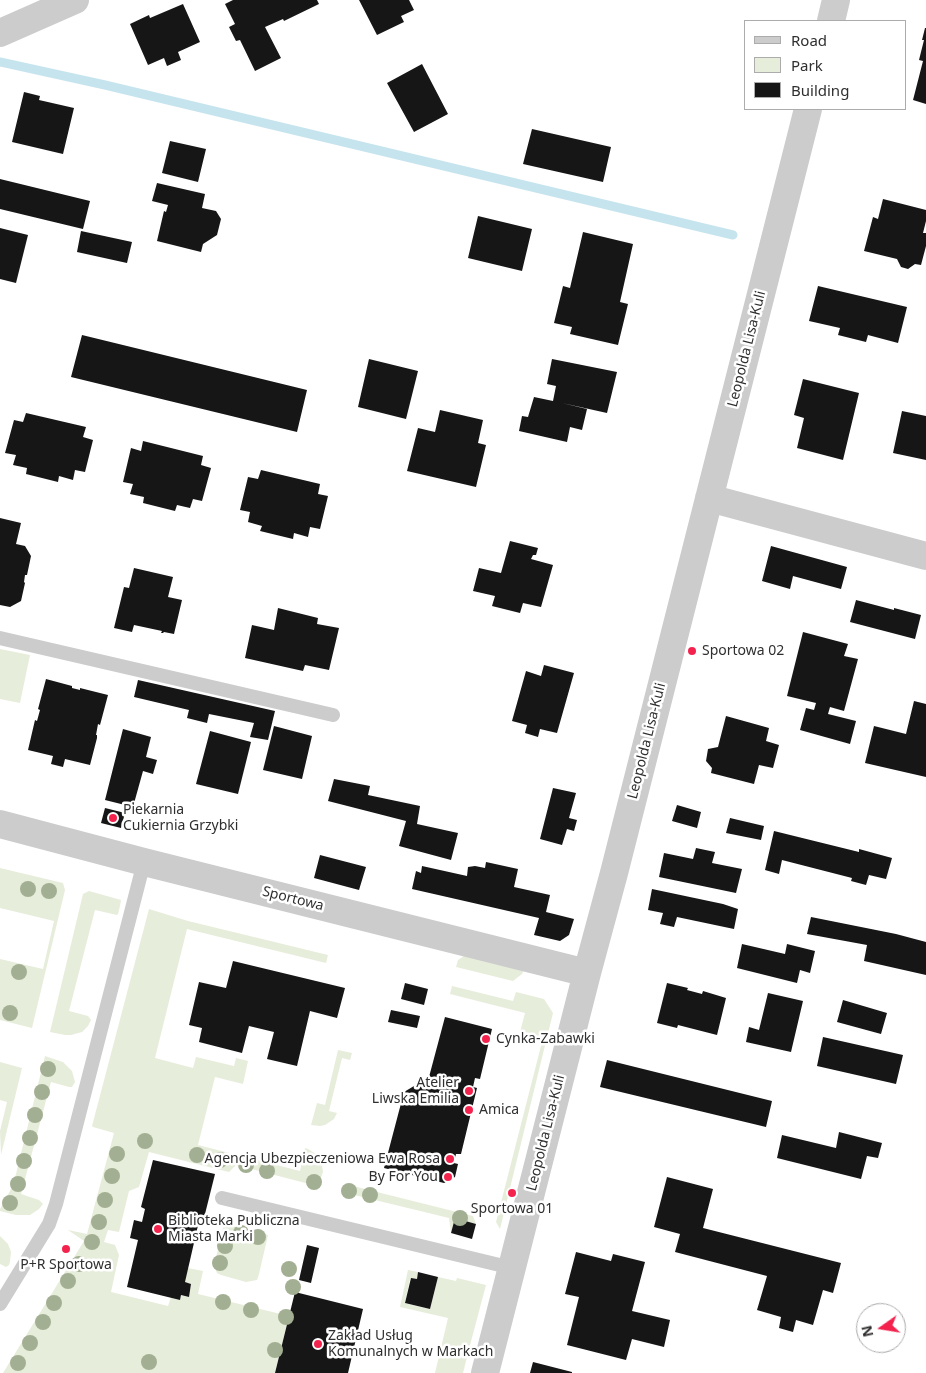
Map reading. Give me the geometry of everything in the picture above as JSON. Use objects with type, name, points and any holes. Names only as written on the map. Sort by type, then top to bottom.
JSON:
[{"type":"street","points":[[0,33],[75,0]]},
{"type":"street","points":[[831,20],[836,0]]},
{"type":"street","name":"Leopolda Lisa-Kuli","points":[[485,1373],[808,110]]},
{"type":"street","points":[[708,498],[926,556]]},
{"type":"street","name":"Sportowa","points":[[0,824],[587,973]]},
{"type":"lane","points":[[0,638],[333,714]]},
{"type":"lane","points":[[0,1304],[49,1224],[56,1204],[144,862]]},
{"type":"lane","points":[[222,1198],[512,1268]]},
{"type":"green space","points":[[0,649],[30,655],[20,703],[0,699]]},
{"type":"green space","points":[[0,868],[63,883],[65,890],[32,1028],[0,1020],[0,959],[43,969],[54,921],[0,908]]},
{"type":"green space","points":[[89,891],[121,900],[117,915],[95,910],[69,1011],[88,1016],[91,1020],[82,1032],[65,1035],[50,1032],[83,894]]},
{"type":"green space","points":[[149,909],[188,921],[328,955],[326,963],[187,929],[155,1058],[193,1068],[196,1057],[234,1066],[236,1058],[248,1061],[243,1084],[215,1077],[198,1145],[300,1171],[305,1148],[308,1149],[316,1154],[322,1166],[323,1172],[316,1191],[317,1186],[236,1165],[229,1172],[149,1152],[139,1187],[129,1191],[119,1232],[108,1230],[104,1242],[115,1245],[119,1255],[111,1292],[168,1306],[171,1297],[180,1300],[181,1295],[189,1297],[191,1284],[185,1282],[188,1268],[203,1271],[198,1294],[289,1316],[275,1373],[3,1373],[84,1241],[68,1230],[87,1234],[114,1133],[92,1126]]},
{"type":"green space","points":[[464,956],[524,970],[513,981],[456,967],[458,960]]},
{"type":"green space","points":[[452,986],[513,1001],[516,992],[544,999],[553,1013],[500,1229],[496,1222],[542,1042],[519,1036],[525,1013],[450,994]]},
{"type":"green space","points":[[338,1050],[352,1053],[350,1060],[342,1058],[329,1111],[337,1113],[334,1119],[325,1125],[311,1125],[317,1103],[325,1105]]},
{"type":"green space","points":[[45,1056],[63,1062],[72,1071],[75,1082],[72,1087],[69,1087],[51,1082],[21,1194],[39,1200],[43,1204],[30,1215],[16,1215],[0,1211],[0,1209],[14,1182]]},
{"type":"green space","points":[[0,1062],[22,1068],[1,1155],[0,1131],[7,1102],[0,1100]]},
{"type":"green space","points":[[349,1185],[473,1216],[476,1224],[455,1218],[451,1233],[449,1218],[346,1193],[345,1199],[344,1188]]},
{"type":"green space","points":[[224,1224],[268,1235],[257,1280],[246,1282],[217,1273],[215,1262]]},
{"type":"green space","points":[[0,1236],[8,1244],[11,1252],[9,1265],[6,1267],[0,1264]]},
{"type":"green space","points":[[408,1270],[418,1272],[417,1279],[410,1279],[405,1303],[430,1309],[438,1277],[456,1281],[457,1278],[486,1285],[469,1349],[453,1346],[452,1354],[467,1357],[463,1373],[435,1373],[448,1318],[400,1307]]},
{"type":"building","points":[[233,0],[317,0],[319,4],[284,21],[283,19],[265,27],[281,58],[255,71],[240,40],[236,41],[229,27],[235,24],[225,4]]},
{"type":"building","points":[[359,0],[409,0],[414,10],[401,16],[404,22],[377,35]]},
{"type":"building","points":[[183,4],[200,42],[178,52],[181,60],[167,66],[164,58],[148,65],[130,24],[149,15],[150,18]]},
{"type":"building","points":[[925,28],[926,104],[913,100],[923,61],[919,60]]},
{"type":"building","points":[[422,64],[448,114],[414,132],[387,83]]},
{"type":"building","points":[[24,92],[40,96],[39,100],[74,108],[63,154],[12,142]]},
{"type":"building","points":[[532,129],[611,147],[603,182],[523,164]]},
{"type":"building","points":[[170,141],[206,149],[198,182],[162,173]]},
{"type":"building","points":[[0,179],[90,201],[83,229],[0,209]]},
{"type":"building","points":[[157,183],[205,194],[202,208],[216,211],[221,219],[217,235],[203,244],[201,252],[157,241],[164,211],[166,212],[168,205],[152,201]]},
{"type":"building","points":[[883,199],[926,210],[923,233],[926,233],[926,246],[921,265],[915,264],[908,269],[901,267],[897,259],[864,251],[873,217],[878,219]]},
{"type":"building","points":[[478,216],[532,229],[522,271],[468,258]]},
{"type":"building","points":[[0,228],[28,235],[16,283],[0,279]]},
{"type":"building","points":[[81,231],[132,242],[127,263],[77,252]]},
{"type":"building","points":[[583,232],[633,244],[620,302],[628,304],[618,345],[570,334],[572,327],[554,323],[563,286],[570,288]]},
{"type":"building","points":[[818,286],[907,307],[898,343],[868,335],[866,342],[838,335],[840,328],[809,321]]},
{"type":"building","points":[[82,335],[307,390],[297,432],[71,377]]},
{"type":"building","points":[[369,359],[418,371],[406,419],[358,407]]},
{"type":"building","points":[[552,359],[617,372],[607,413],[562,403],[587,409],[582,430],[570,427],[567,442],[519,431],[522,416],[528,417],[534,397],[553,401],[556,386],[547,384]]},
{"type":"building","points":[[803,379],[859,393],[843,460],[797,448],[804,418],[794,415]]},
{"type":"building","points":[[440,410],[483,420],[478,443],[486,445],[476,487],[407,471],[418,428],[435,432]]},
{"type":"building","points":[[902,411],[926,416],[926,460],[893,453]]},
{"type":"building","points":[[26,413],[86,427],[83,437],[93,440],[85,472],[75,470],[73,480],[59,476],[58,482],[26,474],[27,468],[13,465],[16,455],[5,453],[14,420],[23,422]]},
{"type":"building","points":[[143,441],[203,456],[201,465],[211,468],[202,501],[193,499],[190,508],[177,505],[175,511],[143,503],[144,497],[130,494],[133,484],[123,482],[131,448],[141,451]]},
{"type":"building","points":[[261,470],[320,484],[318,494],[328,496],[320,529],[310,527],[308,537],[294,533],[293,539],[260,531],[262,526],[248,522],[250,512],[240,510],[248,477],[258,479]]},
{"type":"building","points":[[0,518],[21,523],[16,544],[25,546],[31,556],[27,575],[25,575],[21,601],[10,607],[0,605]]},
{"type":"building","points":[[510,541],[538,548],[536,555],[533,555],[531,559],[553,565],[541,607],[523,603],[520,613],[492,606],[495,596],[473,591],[479,568],[501,573]]},
{"type":"building","points":[[771,546],[847,567],[841,589],[793,576],[790,589],[762,581]]},
{"type":"building","points":[[134,568],[173,577],[168,597],[182,600],[174,634],[161,633],[162,631],[134,625],[132,632],[114,628],[124,587],[129,588]]},
{"type":"building","points":[[856,600],[921,615],[915,639],[850,622]]},
{"type":"building","points":[[278,608],[318,618],[317,624],[339,628],[329,670],[305,665],[303,671],[245,658],[252,625],[274,630]]},
{"type":"building","points":[[803,632],[848,644],[844,656],[858,659],[844,711],[830,707],[828,714],[856,721],[850,744],[800,730],[806,708],[814,710],[816,703],[787,696]]},
{"type":"building","points":[[544,665],[574,673],[557,733],[540,729],[538,737],[525,733],[527,725],[512,721],[526,671],[541,676]]},
{"type":"building","points":[[46,679],[72,686],[72,688],[80,690],[80,688],[108,695],[100,725],[98,724],[97,738],[90,765],[65,759],[63,767],[51,764],[53,756],[28,750],[35,720],[37,721],[40,710],[38,709]]},
{"type":"building","points":[[138,680],[275,711],[268,740],[250,737],[254,723],[209,714],[207,723],[187,718],[189,710],[134,697]]},
{"type":"building","points":[[914,701],[926,704],[926,777],[865,763],[874,726],[906,734]]},
{"type":"building","points":[[726,716],[769,728],[766,741],[779,745],[773,768],[759,765],[754,784],[711,773],[712,768],[706,761],[708,749],[718,747]]},
{"type":"building","points":[[274,726],[312,736],[302,779],[263,770]]},
{"type":"building","points":[[123,729],[151,737],[146,757],[157,760],[153,774],[143,771],[133,807],[105,800]]},
{"type":"building","points":[[210,731],[251,742],[238,794],[196,784]]},
{"type":"building","points":[[334,779],[370,786],[368,795],[420,806],[417,824],[458,833],[451,860],[399,846],[406,821],[328,801]]},
{"type":"building","points":[[553,788],[576,793],[569,818],[577,820],[574,831],[567,829],[562,845],[540,839]]},
{"type":"building","points":[[677,805],[701,812],[697,828],[672,821]]},
{"type":"building","name":"Piekarnia Cukiernia Grzybki","points":[[105,808],[125,813],[121,828],[101,823]]},
{"type":"building","points":[[730,818],[764,826],[761,840],[726,833]]},
{"type":"building","points":[[774,831],[859,852],[859,849],[892,858],[886,879],[869,875],[866,885],[851,881],[852,878],[782,860],[779,874],[765,870]]},
{"type":"building","points":[[696,848],[715,852],[712,863],[742,869],[736,893],[659,877],[664,853],[693,859]]},
{"type":"building","points":[[320,855],[366,867],[359,890],[314,878]]},
{"type":"building","points":[[486,862],[518,869],[514,887],[550,895],[546,912],[574,919],[569,935],[560,941],[534,935],[539,918],[412,889],[416,871],[421,873],[422,866],[467,876],[468,867],[485,868]]},
{"type":"building","points":[[652,889],[738,909],[734,929],[677,917],[674,927],[660,924],[663,913],[648,910]]},
{"type":"building","points":[[811,917],[926,942],[926,975],[864,961],[867,945],[807,934]]},
{"type":"building","points":[[742,944],[785,954],[787,944],[815,951],[810,973],[800,970],[797,983],[737,968]]},
{"type":"building","points":[[233,961],[345,988],[337,1018],[310,1011],[297,1066],[267,1059],[274,1032],[249,1026],[242,1053],[199,1042],[202,1028],[189,1025],[199,982],[226,988]]},
{"type":"building","points":[[405,983],[428,989],[424,1005],[401,999]]},
{"type":"building","points":[[667,983],[688,988],[687,990],[702,994],[703,991],[726,998],[717,1035],[678,1025],[677,1028],[657,1023]]},
{"type":"building","points":[[768,993],[803,1001],[791,1052],[746,1042],[749,1027],[759,1030]]},
{"type":"building","points":[[843,1000],[887,1013],[881,1034],[837,1022]]},
{"type":"building","points":[[391,1010],[420,1016],[417,1028],[388,1022]]},
{"type":"building","points":[[445,1017],[492,1029],[480,1079],[475,1078],[473,1087],[477,1088],[461,1154],[456,1154],[455,1158],[454,1163],[458,1164],[455,1177],[444,1183],[384,1168],[404,1092],[429,1077]]},
{"type":"building","points":[[823,1037],[903,1055],[896,1084],[817,1066]]},
{"type":"building","points":[[607,1060],[772,1101],[766,1127],[600,1087]]},
{"type":"building","points":[[839,1132],[882,1143],[878,1158],[867,1156],[861,1179],[777,1158],[782,1135],[836,1148]]},
{"type":"building","points":[[153,1160],[215,1174],[203,1222],[199,1221],[185,1282],[191,1284],[189,1297],[181,1295],[180,1300],[127,1287],[138,1240],[130,1238],[134,1220],[142,1222],[145,1209],[141,1207]]},
{"type":"building","points":[[667,1177],[713,1189],[703,1228],[841,1263],[833,1293],[823,1290],[813,1325],[796,1320],[793,1332],[779,1328],[781,1317],[757,1310],[767,1276],[675,1252],[680,1234],[654,1227]]},
{"type":"building","points":[[455,1218],[476,1224],[472,1239],[451,1233]]},
{"type":"building","points":[[307,1245],[319,1248],[311,1283],[299,1280]]},
{"type":"building","points":[[576,1252],[611,1261],[613,1254],[645,1262],[632,1311],[670,1320],[664,1347],[632,1339],[626,1360],[567,1345],[579,1297],[565,1294]]},
{"type":"building","points":[[418,1272],[438,1277],[430,1309],[405,1303],[411,1278],[417,1279]]},
{"type":"building","name":"Zakład Usług Komunalnych w Markach","points":[[295,1292],[363,1309],[348,1373],[275,1373]]},
{"type":"building","points":[[533,1362],[572,1372],[572,1373],[530,1373]]},
{"type":"waterway","points":[[0,62],[105,85],[733,235]]},
{"type":"place","name":"Sportowa 02","points":[[692,651]]},
{"type":"place","name":"Piekarnia Cukiernia Grzybki","points":[[113,818]]},
{"type":"place","name":"Cynka-Zabawki","points":[[486,1039]]},
{"type":"place","name":"Atelier Liwska Emilia","points":[[469,1091]]},
{"type":"place","name":"Amica","points":[[469,1110]]},
{"type":"place","name":"Agencja Ubezpieczeniowa Ewa Rosa","points":[[450,1159]]},
{"type":"place","name":"By For You","points":[[448,1177]]},
{"type":"place","name":"Sportowa 01","points":[[512,1193]]},
{"type":"place","name":"Biblioteka Publiczna Miasta Marki","points":[[158,1229]]},
{"type":"place","name":"P+R Sportowa","points":[[66,1249]]},
{"type":"place","name":"Zakład Usług Komunalnych w Markach","points":[[318,1344]]}]
